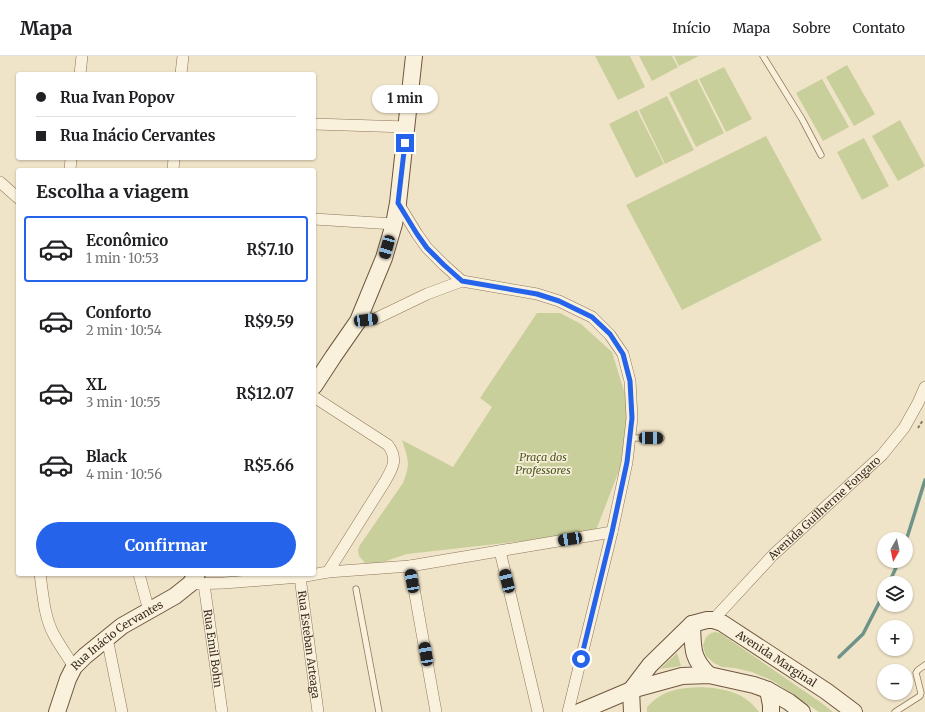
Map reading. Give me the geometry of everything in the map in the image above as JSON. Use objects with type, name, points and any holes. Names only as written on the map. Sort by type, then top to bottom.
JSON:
[{"type":"main road","points":[[316,383],[358,321],[384,258],[394,224],[398,203],[414,56]]},
{"type":"main road","name":"Rua Inácio Cervantes","points":[[58,712],[68,679],[74,668],[85,656],[122,626],[175,596],[197,581]]},
{"type":"main road","points":[[632,712],[631,690],[650,665],[692,624],[713,620]]},
{"type":"main road","name":"Avenida Marginal","points":[[713,620],[722,623],[826,691],[854,712]]},
{"type":"main road","points":[[692,624],[693,646],[697,662],[709,675]]},
{"type":"main road","points":[[579,712],[631,690],[682,676],[709,675],[754,685],[768,690],[789,702],[802,712]]},
{"type":"main road","points":[[768,690],[771,712]]},
{"type":"street","points":[[80,72],[82,56]]},
{"type":"street","points":[[181,72],[183,56]]},
{"type":"street","points":[[316,124],[407,127]]},
{"type":"street","points":[[0,182],[16,196]]},
{"type":"street","points":[[398,203],[427,248],[462,281]]},
{"type":"street","points":[[316,219],[394,224]]},
{"type":"street","points":[[358,321],[375,319],[427,294],[462,281],[537,294],[559,301],[592,317],[610,334],[623,354],[630,381],[632,418],[627,462],[612,532],[568,712]]},
{"type":"street","name":"Avenida Guilherme Fongaro","points":[[713,620],[773,555],[882,455],[904,428],[925,387]]},
{"type":"street","points":[[316,398],[388,445],[394,458],[392,468],[384,483],[328,572]]},
{"type":"street","points":[[316,574],[410,566],[612,532]]},
{"type":"street","points":[[500,551],[538,712]]},
{"type":"street","points":[[410,566],[436,712]]},
{"type":"street","points":[[40,576],[44,606],[49,623],[54,635],[74,668]]},
{"type":"street","points":[[140,576],[149,611]]},
{"type":"street","points":[[197,581],[224,583],[306,576]]},
{"type":"street","name":"Rua Esteban Arteaga","points":[[300,577],[318,712]]},
{"type":"street","name":"Rua Emil Bohn","points":[[197,581],[222,712]]},
{"type":"street","points":[[107,638],[122,712]]},
{"type":"lane","points":[[763,56],[802,119],[821,155]]},
{"type":"lane","points":[[630,438],[661,438]]},
{"type":"lane","points":[[356,589],[379,712]]},
{"type":"lane","points":[[895,712],[920,696],[921,693],[916,673],[925,665]]},
{"type":"green space","points":[[595,56],[630,56],[645,87],[618,100]]},
{"type":"green space","points":[[639,56],[672,56],[678,67],[652,81]]},
{"type":"green space","points":[[674,56],[699,56],[679,66]]},
{"type":"green space","points":[[847,65],[875,114],[854,126],[826,77]]},
{"type":"green space","points":[[724,67],[752,119],[726,132],[699,79]]},
{"type":"green space","points":[[697,79],[724,133],[696,147],[669,93]]},
{"type":"green space","points":[[822,79],[849,127],[823,141],[796,93]]},
{"type":"green space","points":[[667,96],[694,150],[665,164],[639,110]]},
{"type":"green space","points":[[637,110],[664,164],[636,178],[609,124]]},
{"type":"green space","points":[[900,120],[925,166],[898,181],[872,136]]},
{"type":"green space","points":[[766,136],[822,240],[682,310],[626,205]]},
{"type":"green space","points":[[864,138],[889,186],[862,200],[837,152]]},
{"type":"green space","name":"Praça dos Professores","points":[[537,313],[560,313],[581,324],[612,352],[629,407],[620,468],[595,533],[407,554],[375,566],[365,563],[359,556],[358,550],[360,545],[403,483],[406,476],[408,461],[402,440],[453,467],[492,407],[480,398]]},
{"type":"green space","points":[[715,632],[720,633],[833,712],[819,712],[773,681],[752,672],[722,667],[714,663],[706,656],[703,645],[706,637]]},
{"type":"green space","points":[[677,653],[681,666],[660,669]]},
{"type":"green space","points":[[702,687],[719,689],[741,696],[753,705],[759,712],[647,712],[647,707],[653,701],[666,693],[679,689]]},
{"type":"waterway","points":[[909,532],[925,480]]},
{"type":"waterway","points":[[892,576],[896,568]]},
{"type":"waterway","points":[[839,657],[863,634],[877,607]]},
{"type":"route","points":[[405,143],[398,203],[427,248],[444,265],[462,281],[537,294],[559,301],[592,317],[610,334],[623,354],[630,381],[632,418],[627,462],[612,532],[581,659]]}]
